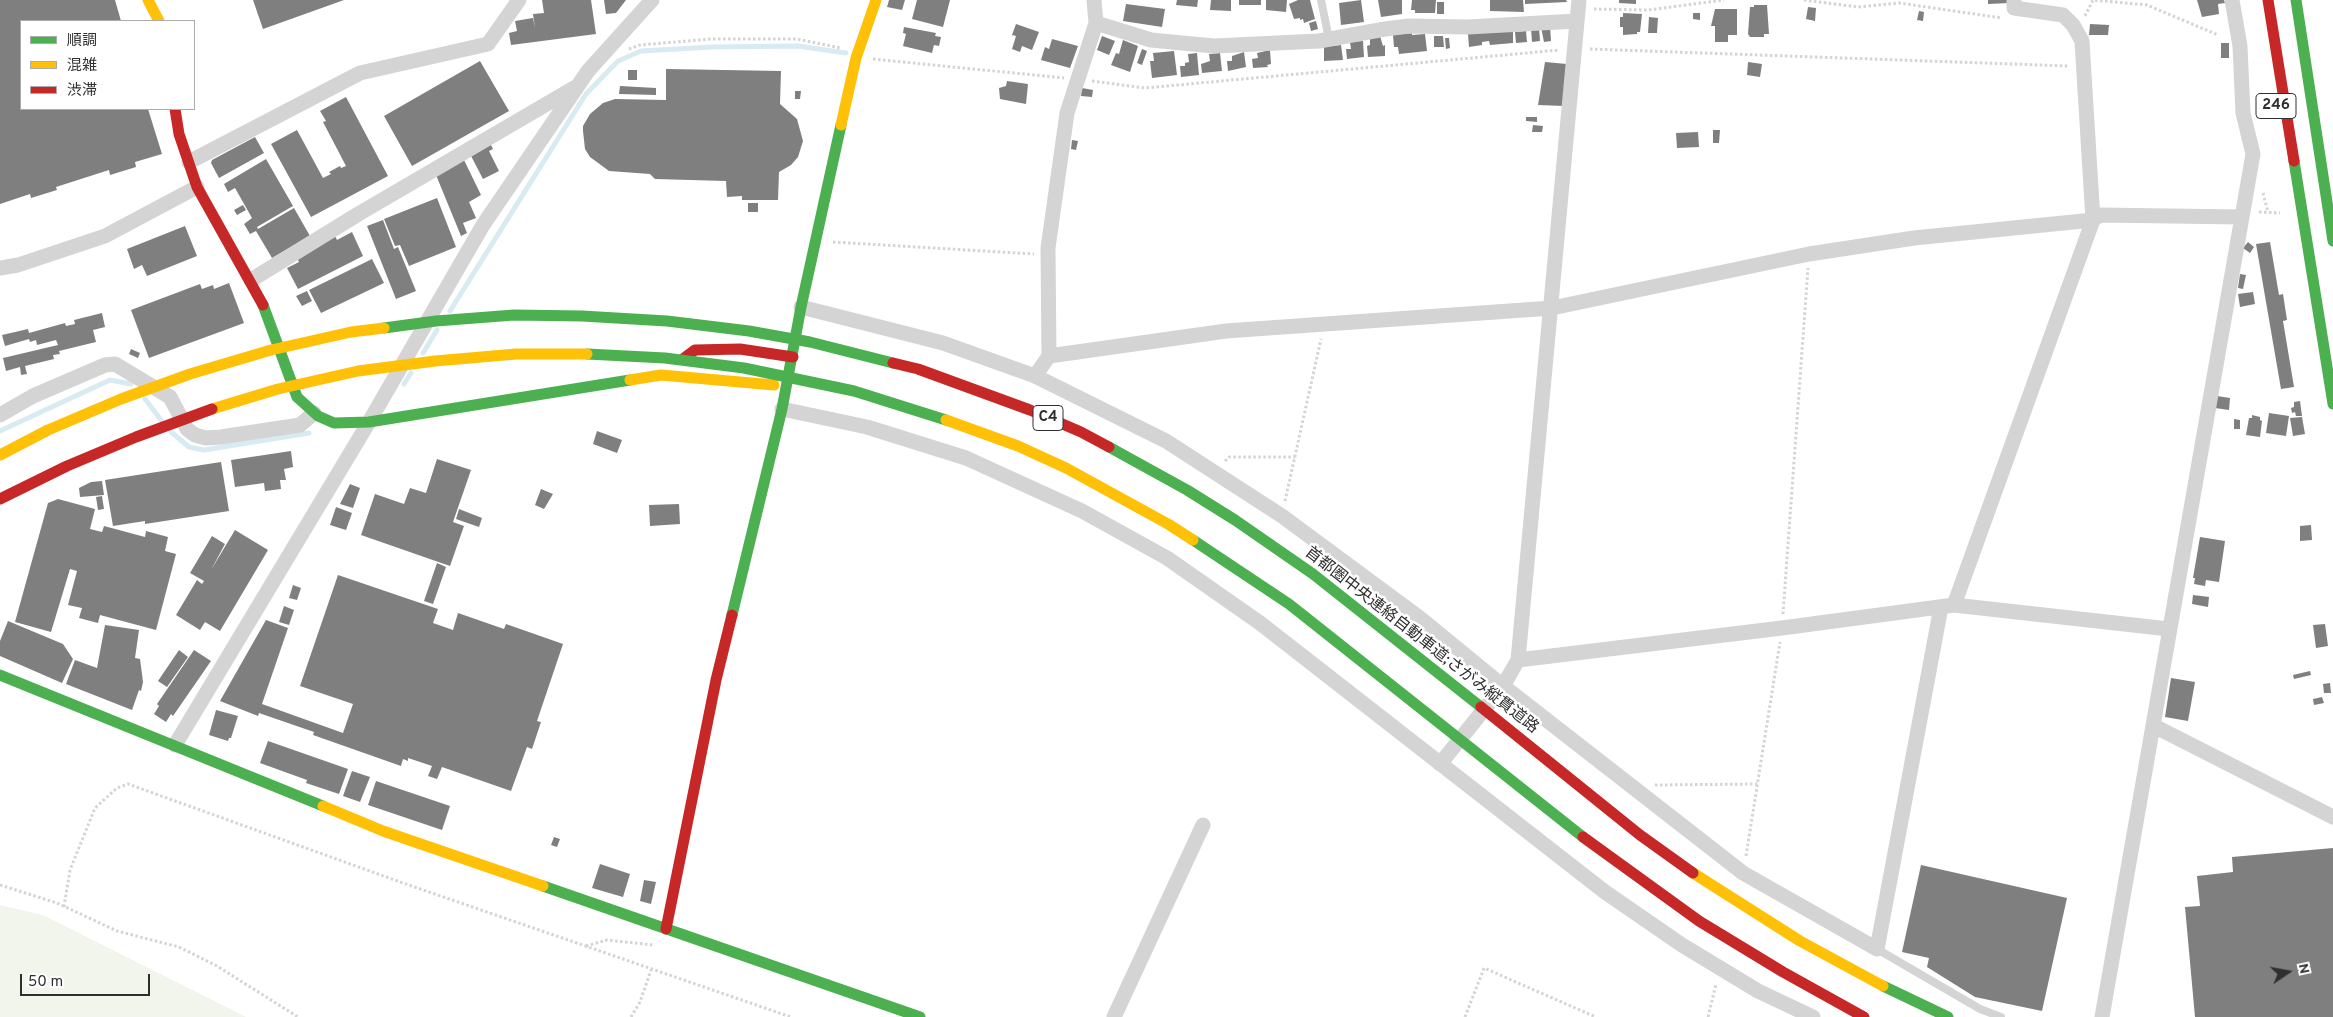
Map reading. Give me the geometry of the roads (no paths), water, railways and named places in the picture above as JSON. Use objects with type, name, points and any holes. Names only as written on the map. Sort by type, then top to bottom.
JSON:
[{"type":"main road","points":[[148,0],[158,20]]},
{"type":"main road","points":[[666,929],[716,680],[782,409],[801,306],[856,58],[876,0]]},
{"type":"main road","name":"246","points":[[2268,0],[2333,404]]},
{"type":"main road","name":"246","points":[[2296,0],[2333,241]]},
{"type":"main road","name":"246","points":[[2311,20],[2328,209]]},
{"type":"main road","name":"246","points":[[2265,58],[2301,213]]},
{"type":"main road","points":[[175,110],[179,134],[197,187],[251,280],[269,317],[297,398],[314,413],[334,423],[369,422],[660,375],[786,386]]},
{"type":"main road","name":"首都圏中央連絡自動車道;さがみ縦貫道路","points":[[0,455],[57,426],[121,399],[190,374],[271,350],[351,332],[436,321],[514,315],[582,316],[667,321],[749,331],[810,342],[918,369],[1030,410],[1081,432],[1137,461],[1195,495],[1313,574],[1388,631],[1640,835],[1722,893],[1876,983],[1948,1017]]},
{"type":"main road","points":[[660,375],[694,350],[740,348],[793,357]]},
{"type":"main road","name":"C4","points":[[0,499],[67,466],[136,436],[206,410],[278,389],[358,371],[435,361],[525,354],[586,354],[665,358],[744,368],[854,391],[957,422],[1018,446],[1066,468],[1168,524],[1281,599],[1362,660],[1619,865],[1699,921],[1783,972],[1864,1017]]},
{"type":"main road","points":[[0,675],[383,831],[920,1017]]},
{"type":"street","points":[[189,162],[360,73],[488,44],[519,0]]},
{"type":"street","points":[[175,745],[369,422],[483,226],[588,71],[652,0]]},
{"type":"street","points":[[1035,376],[1049,356],[1048,254],[1067,113],[1096,24],[1094,0]]},
{"type":"street","points":[[801,306],[943,343],[1035,376],[1166,441],[1282,516],[1420,618],[1637,792],[1743,873],[1878,949],[1948,606],[2093,220],[2082,41],[2063,15],[2014,8],[2014,0]]},
{"type":"street","points":[[2102,1017],[2253,154],[2243,113],[2240,46],[2232,0]]},
{"type":"street","points":[[1096,24],[1151,40],[1185,45],[1214,46],[1329,39],[1384,28],[1409,26],[1468,27],[1578,10],[1552,308],[1518,660],[1503,686],[1440,764]]},
{"type":"street","points":[[251,280],[360,213],[579,84]]},
{"type":"street","points":[[0,268],[18,265],[105,236],[197,187]]},
{"type":"street","points":[[1049,356],[1226,331],[1552,308],[1809,254],[1914,238],[2093,220],[2100,215],[2242,214]]},
{"type":"street","points":[[0,415],[33,396],[105,365],[114,364],[170,397],[187,429],[195,436],[206,438],[221,437],[300,425],[314,413]]},
{"type":"street","points":[[782,409],[867,427],[966,458],[1082,511],[1167,558],[1260,623],[1605,892],[1682,945],[1758,991],[1813,1017]]},
{"type":"street","points":[[1518,660],[1948,606],[2169,629]]},
{"type":"street","points":[[2154,726],[2333,816]]},
{"type":"street","points":[[1114,1017],[1203,825]]},
{"type":"lane","points":[[1321,0],[1329,39]]},
{"type":"lane","points":[[1878,949],[1980,1009],[2001,1017]]},
{"type":"waterway","points":[[450,311],[586,94],[618,61],[641,51],[712,47],[798,46],[846,53]]},
{"type":"waterway","points":[[423,353],[437,330]]},
{"type":"waterway","points":[[404,384],[411,373]]},
{"type":"waterway","points":[[0,431],[110,380],[131,384]]},
{"type":"waterway","points":[[145,399],[161,420]]},
{"type":"waterway","points":[[171,432],[189,447],[204,450],[309,433]]}]
